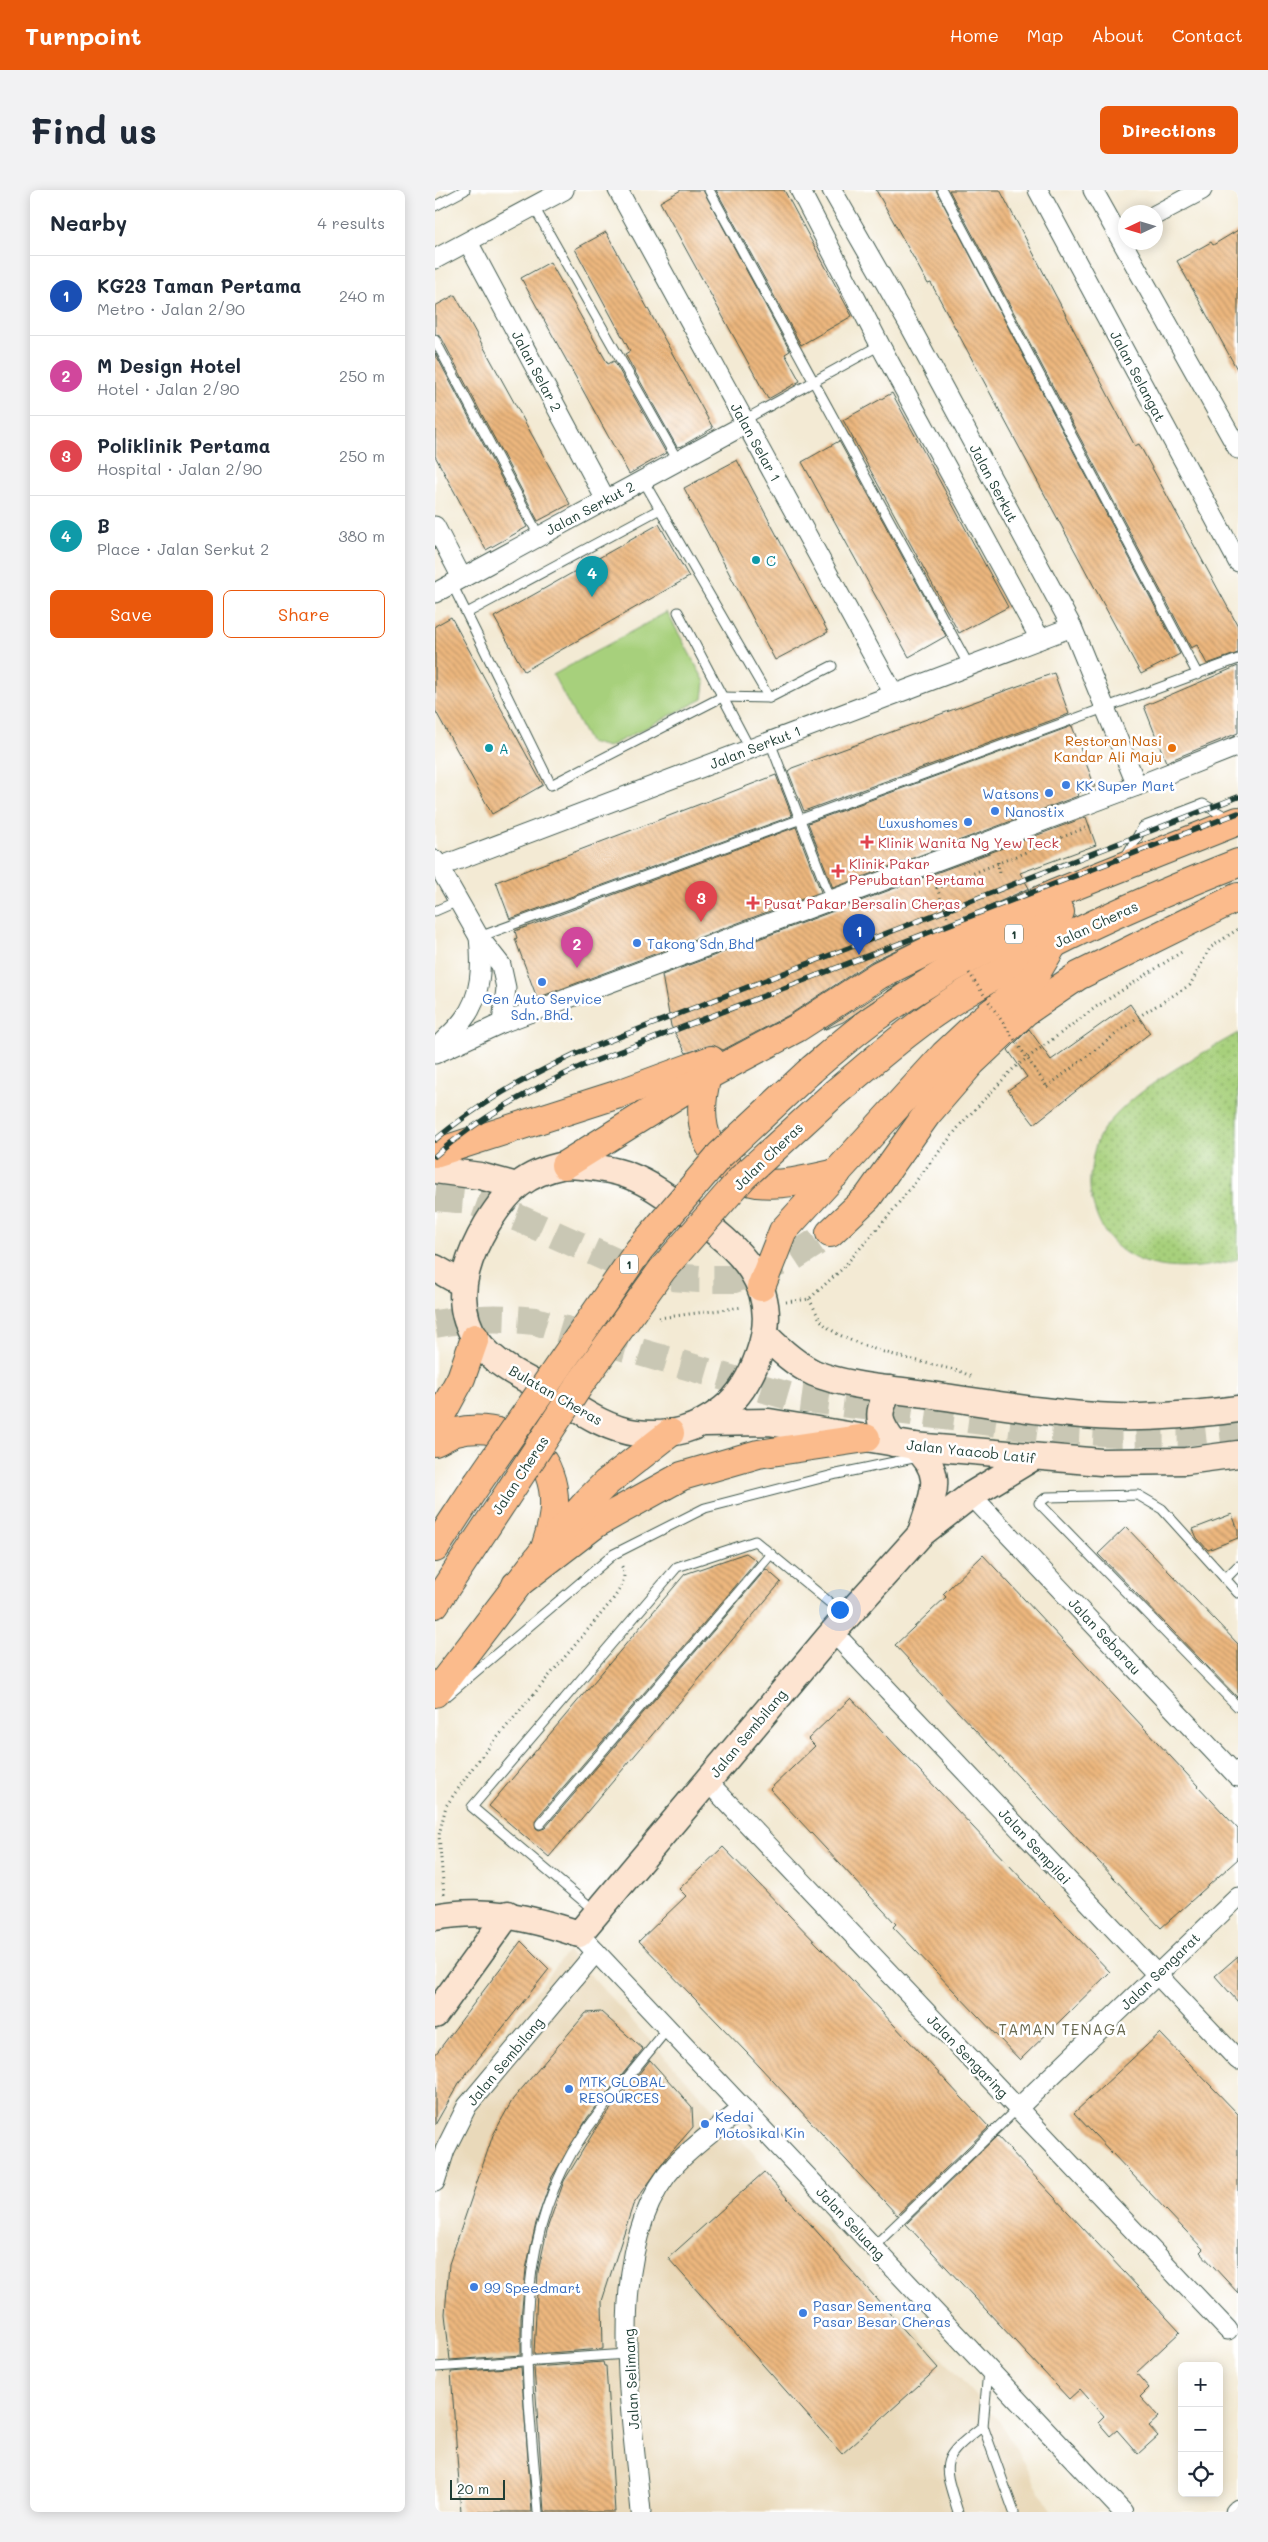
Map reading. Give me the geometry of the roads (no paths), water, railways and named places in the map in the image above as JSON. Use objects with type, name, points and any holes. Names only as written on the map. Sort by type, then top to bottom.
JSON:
[{"type":"highway","points":[[565,1165],[707,1076],[797,1028],[879,975],[945,942],[1054,894],[1237,826]]},
{"type":"highway","name":"Jalan Cheras","points":[[435,1548],[639,1250],[720,1155],[811,1070],[872,1020],[941,974],[1017,932],[1237,826]]},
{"type":"highway","name":"Jalan Cheras","points":[[435,1604],[580,1384],[662,1270],[743,1177],[836,1092],[894,1044],[957,998],[1021,960],[1102,919],[1238,863]]},
{"type":"highway","points":[[830,1233],[868,1197],[927,1114],[966,1070],[1025,1012],[1078,976],[1238,897]]},
{"type":"highway","points":[[753,1297],[783,1231],[945,1054],[976,1025],[1032,980],[1054,943]]},
{"type":"highway","points":[[435,1154],[616,1094],[797,1028]]},
{"type":"highway","points":[[707,1076],[701,1098],[703,1131],[711,1148],[724,1165],[738,1175],[755,1183],[777,1184],[798,1182],[837,1173]]},
{"type":"highway","points":[[435,1426],[461,1378],[475,1338]]},
{"type":"highway","points":[[435,1442],[455,1432],[485,1430],[515,1438],[529,1447],[549,1472],[553,1489],[553,1523],[545,1549]]},
{"type":"highway","points":[[435,1692],[545,1549],[606,1482],[670,1433]]},
{"type":"highway","points":[[516,1585],[597,1523],[682,1476],[758,1454],[866,1438]]},
{"type":"main road","name":"Bulatan Cheras","points":[[565,1165],[607,1169],[631,1176],[659,1192],[718,1232],[744,1258],[753,1297],[765,1301],[765,1336],[745,1384],[728,1405],[705,1423],[689,1430],[670,1433],[636,1433],[609,1426],[509,1369],[489,1354],[475,1338],[467,1321],[463,1302],[463,1284],[471,1256],[481,1235],[496,1210],[517,1186],[542,1170],[565,1165]]},
{"type":"main road","points":[[435,1170],[480,1176],[517,1186]]},
{"type":"main road","points":[[435,1268],[463,1284]]},
{"type":"main road","points":[[765,1336],[802,1367],[827,1378],[890,1388],[1043,1410],[1117,1417],[1199,1414],[1238,1408]]},
{"type":"main road","name":"Jalan Sembilang","points":[[890,1388],[879,1413],[881,1427],[920,1449],[933,1468],[936,1480],[921,1534]]},
{"type":"main road","name":"Jalan Yaacob Latif","points":[[705,1423],[769,1422],[920,1449],[1032,1458],[1101,1462],[1186,1462],[1238,1454]]},
{"type":"main road","name":"Jalan Sembilang","points":[[588,1943],[597,1913],[840,1624],[921,1534],[971,1495],[1032,1458]]},
{"type":"main road","points":[[441,1916],[476,1912],[508,1914],[527,1918],[588,1943]]},
{"type":"main road","points":[[435,2015],[508,1914]]},
{"type":"street","points":[[435,259],[565,190]]},
{"type":"street","name":"Jalan Selar 1","points":[[618,190],[894,694]]},
{"type":"street","points":[[800,190],[880,345],[1040,639]]},
{"type":"street","name":"Jalan Serkut","points":[[832,190],[911,328],[1072,627],[1137,786]]},
{"type":"street","name":"Jalan Selangat","points":[[1037,190],[1238,562]]},
{"type":"street","points":[[1093,190],[1118,228]]},
{"type":"street","points":[[1163,211],[1202,190]]},
{"type":"street","name":"Jalan Selar 2","points":[[468,242],[606,500]]},
{"type":"street","points":[[1130,250],[1238,449]]},
{"type":"street","name":"Jalan Serkut 2","points":[[435,593],[678,461],[745,422]]},
{"type":"street","points":[[435,526],[457,581]]},
{"type":"street","name":"Jalan Serkut 1","points":[[437,864],[770,742],[1072,627]]},
{"type":"street","points":[[435,1052],[502,1023],[1137,786],[1238,746]]},
{"type":"street","points":[[437,864],[479,938],[501,965],[506,988],[502,1023]]},
{"type":"street","points":[[435,1052],[464,1019],[477,992],[482,965],[479,938]]},
{"type":"street","name":"Jalan Sebarau","points":[[971,1495],[1238,1776]]},
{"type":"street","name":"Jalan Sempilai","points":[[840,1624],[1157,1974],[1238,2060]]},
{"type":"street","name":"Jalan Sengaring","points":[[707,1782],[1228,2330]]},
{"type":"street","name":"Jalan Sengarat","points":[[1018,2108],[1238,1897]]},
{"type":"street","name":"Jalan Seluang","points":[[588,1943],[1123,2512]]},
{"type":"street","name":"Jalan Sembilang","points":[[435,2182],[445,2150],[467,2106],[588,1943]]},
{"type":"street","name":"Jalan Selimang","points":[[641,2512],[627,2354],[628,2294],[635,2248],[650,2205],[676,2164],[743,2108]]},
{"type":"lane","points":[[435,206],[465,190]]},
{"type":"lane","points":[[709,190],[969,666]]},
{"type":"lane","points":[[942,190],[1198,674]]},
{"type":"lane","points":[[534,207],[678,461]]},
{"type":"lane","points":[[435,340],[539,536]]},
{"type":"lane","points":[[745,422],[880,345]]},
{"type":"lane","points":[[643,480],[769,698]]},
{"type":"lane","points":[[467,613],[660,509]]},
{"type":"lane","points":[[457,581],[467,613],[551,785],[722,697],[769,698],[832,666]]},
{"type":"lane","points":[[678,612],[750,749]]},
{"type":"lane","points":[[479,938],[1238,659]]},
{"type":"lane","points":[[770,742],[831,900]]},
{"type":"lane","points":[[435,911],[458,901]]},
{"type":"lane","points":[[435,1705],[614,1554],[705,1508],[837,1474],[920,1449]]},
{"type":"lane","points":[[1238,1593],[1162,1509],[1138,1496],[1047,1498],[1039,1503],[1238,1707]]},
{"type":"lane","points":[[597,1913],[472,1807],[677,1567],[755,1541],[771,1554],[840,1624]]},
{"type":"lane","points":[[540,1824],[771,1554]]},
{"type":"lane","points":[[1225,1579],[1238,1566]]},
{"type":"lane","points":[[538,2512],[527,2360],[528,2290],[537,2238],[556,2184],[582,2136],[668,2028]]},
{"type":"lane","points":[[873,2247],[1018,2108]]},
{"type":"lane","points":[[435,2367],[627,2354]]},
{"type":"lane","points":[[989,2370],[983,2426],[1014,2512]]},
{"type":"lane","points":[[958,2512],[945,2472],[948,2459],[957,2445],[983,2426]]},
{"type":"tunnel","points":[[435,1197],[468,1200],[518,1218],[645,1275],[699,1279],[734,1279],[792,1258],[830,1233]]},
{"type":"tunnel","points":[[435,1324],[485,1319],[535,1321],[792,1397],[1047,1429],[1118,1433],[1184,1432],[1238,1426]]},
{"type":"railway","points":[[435,1140],[502,1092],[575,1054],[1238,797]]},
{"type":"railway","points":[[435,1156],[487,1117],[543,1085],[582,1066],[1238,813]]},
{"type":"place","name":"C","points":[[756,560]]},
{"type":"place","name":"B","points":[[592,597]]},
{"type":"place","name":"A","points":[[489,748]]},
{"type":"place","name":"Restoran Nasi Kandar Ali Maju","points":[[1172,748]]},
{"type":"place","name":"KK Super Mart","points":[[1066,785]]},
{"type":"place","name":"Watsons","points":[[1049,793]]},
{"type":"place","name":"Nanostix","points":[[995,811]]},
{"type":"place","name":"Luxushomes","points":[[968,822]]},
{"type":"place","name":"Klinik Wanita Ng Yew Teck","points":[[867,842]]},
{"type":"place","name":"Klinik Pakar Perubatan Pertama","points":[[838,871]]},
{"type":"place","name":"Pusat Pakar Bersalin Cheras","points":[[753,903]]},
{"type":"place","name":"Poliklinik Pertama","points":[[701,922]]},
{"type":"place","name":"Takong Sdn Bhd","points":[[637,943]]},
{"type":"place","name":"KG23 Taman Pertama","points":[[859,955]]},
{"type":"place","name":"M Design Hotel","points":[[577,968]]},
{"type":"place","name":"Gen Auto Service Sdn. Bhd.","points":[[542,982]]},
{"type":"place","name":"MTK GLOBAL RESOURCES","points":[[569,2089]]},
{"type":"place","name":"Kedai Motosikal Kin","points":[[705,2124]]},
{"type":"place","name":"99 Speedmart","points":[[474,2287]]},
{"type":"place","name":"Pasar Sementara Pasar Besar Cheras","points":[[803,2313]]},
{"type":"district","name":"TAMAN TENAGA","points":[[1063,2029]]}]
